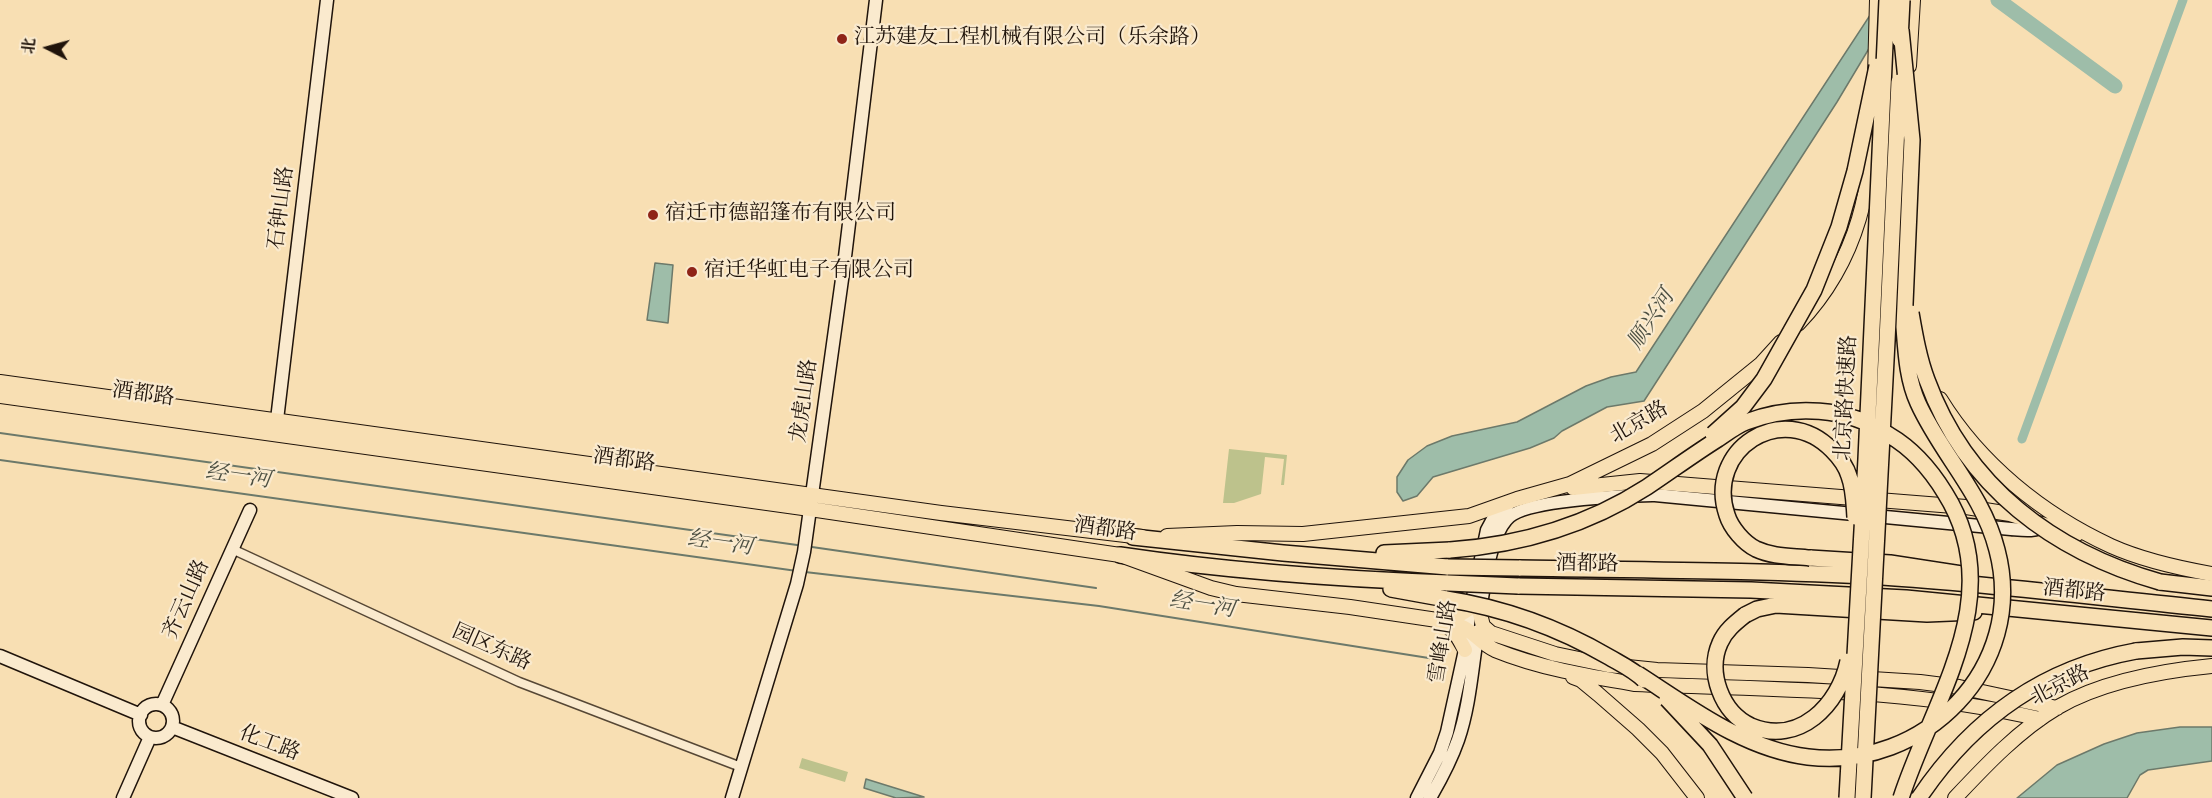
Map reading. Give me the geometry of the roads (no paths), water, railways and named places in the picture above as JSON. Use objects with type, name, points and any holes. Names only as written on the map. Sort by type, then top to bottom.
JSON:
[{"type":"highway","points":[[1689,457],[1743,407],[1764,379],[1814,290],[1839,227],[1855,171],[1878,64],[1886,0]]},
{"type":"highway","name":"北京路快速路","points":[[1847,798],[1858,617],[1886,0]]},
{"type":"highway","name":"北京路快速路","points":[[1863,798],[1902,0]]},
{"type":"highway","points":[[1299,575],[1477,604],[1518,615],[1561,632],[1638,674],[1716,724],[1742,738],[1776,751],[1806,757],[1827,758],[1879,752],[1910,740],[1952,711],[1988,660],[1997,633],[2002,598],[1999,561],[1987,519],[1917,401],[1910,378],[1904,327],[1912,140],[1901,30]]},
{"type":"highway","points":[[1906,263],[1908,292],[1918,350],[1927,379],[1958,444],[1988,482],[2014,507],[2051,536],[2096,560],[2131,574],[2160,582],[2212,588]]},
{"type":"highway","points":[[1315,556],[1450,550],[1504,543],[1564,528],[1619,504],[1744,423],[1788,412],[1826,411],[1875,426],[1898,440],[1935,475],[1964,531],[1969,553],[1970,593],[1968,619],[1963,640],[1917,751],[1901,798]]},
{"type":"highway","points":[[1860,567],[1853,491],[1849,475],[1839,457],[1823,441],[1810,433],[1796,429],[1781,429],[1749,441],[1736,454],[1727,468],[1724,495],[1729,521],[1737,532],[1755,548],[1773,554],[1810,558],[1890,563],[1987,578],[2212,602]]},
{"type":"highway","name":"酒都路","points":[[1133,537],[1448,567],[1791,572],[1885,577],[2212,609]]},
{"type":"highway","name":"酒都路","points":[[1120,555],[1299,575],[1518,586],[1751,590],[1906,598],[2212,628]]},
{"type":"highway","points":[[1858,617],[1840,690],[1817,717],[1800,727],[1781,731],[1765,730],[1750,725],[1736,716],[1725,703],[1718,688],[1715,672],[1716,655],[1721,641],[1730,628],[1745,615],[1757,609],[1776,606],[1927,614],[1983,612],[2212,636]]},
{"type":"highway","points":[[1919,798],[1948,758],[1982,724],[2027,690],[2046,679],[2112,655],[2183,647],[2212,648]]},
{"type":"highway","points":[[1638,674],[1672,704],[1710,745],[1745,798]]},
{"type":"main road","name":"北京路","points":[[1133,537],[1237,533],[1303,534],[1469,516],[1570,484],[1652,444],[1703,411],[1761,364],[1815,307],[1849,248],[1868,182],[1873,148],[1876,0]]},
{"type":"main road","points":[[1913,0],[1903,218],[1903,277],[1910,326],[1919,358],[1930,381],[1966,436],[1985,457],[2020,489],[2049,511],[2112,547]]},
{"type":"main road","name":"酒都路","points":[[0,382],[276,428],[1120,555]]},
{"type":"main road","name":"酒都路","points":[[0,396],[813,494],[1133,537]]},
{"type":"main road","points":[[1545,491],[1641,480],[1966,507],[2010,514],[2151,560],[2212,574]]},
{"type":"main road","points":[[1120,555],[1210,588],[1236,594],[1350,607],[1422,619],[1472,633],[1495,650],[1581,680],[1662,753],[1697,798]]},
{"type":"main road","points":[[1422,619],[1447,620],[1475,611],[1483,626],[1491,633],[1555,654],[1608,665],[1657,670],[1808,675],[1920,682],[1959,687],[2057,708]]},
{"type":"main road","points":[[1422,619],[1449,627],[1470,652]]},
{"type":"main road","name":"北京路","points":[[1955,798],[1995,757],[2040,719],[2074,699],[2156,674],[2212,666]]},
{"type":"main road","points":[[1548,667],[1635,684],[1896,694],[1978,706],[2040,719]]},
{"type":"street","name":"石钟山路","points":[[276,428],[327,0]]},
{"type":"street","name":"龙虎山路","points":[[732,798],[797,584],[804,552],[844,265],[876,0]]},
{"type":"street","points":[[1475,611],[1499,531],[1505,520],[1519,510],[1597,497],[1655,495],[2032,530],[2046,525],[2050,518],[2049,511]]},
{"type":"street","points":[[1494,517],[1502,508],[1517,499]]},
{"type":"street","name":"齐云山路","points":[[162,705],[250,510]]},
{"type":"street","points":[[1469,516],[1494,517]]},
{"type":"street","points":[[1494,517],[1499,531]]},
{"type":"street","name":"雪峰山路","points":[[1430,798],[1451,758],[1458,739],[1483,544],[1494,517]]},
{"type":"street","name":"园区东路","points":[[232,549],[519,682],[741,767]]},
{"type":"street","name":"雪峰山路","points":[[1418,798],[1448,732],[1470,652]]},
{"type":"street","points":[[0,656],[141,715]]},
{"type":"street","points":[[162,705],[173,717],[172,727],[163,737],[150,737],[141,730],[139,722],[141,715],[149,706],[162,705]]},
{"type":"street","name":"化工路","points":[[172,727],[352,798]]},
{"type":"street","points":[[123,798],[150,737]]},
{"type":"waterway","points":[[1998,0],[2115,86]]},
{"type":"waterway","points":[[2022,439],[2183,0]]},
{"type":"waterway","name":"经一河","points":[[0,433],[797,545]]},
{"type":"waterway","name":"经一河","points":[[0,460],[797,571]]},
{"type":"waterway","name":"经一河","points":[[812,547],[1096,588]]},
{"type":"waterway","name":"经一河","points":[[805,572],[1099,606],[1435,659]]},
{"type":"place","name":"江苏建友工程机械有限公司（乐余路）","points":[[842,39]]},
{"type":"place","name":"宿迁市德韶篷布有限公司","points":[[653,215]]},
{"type":"place","name":"宿迁华虹电子有限公司","points":[[692,272]]},
{"type":"water label","name":"顺兴河","points":[[1653,321]]}]
